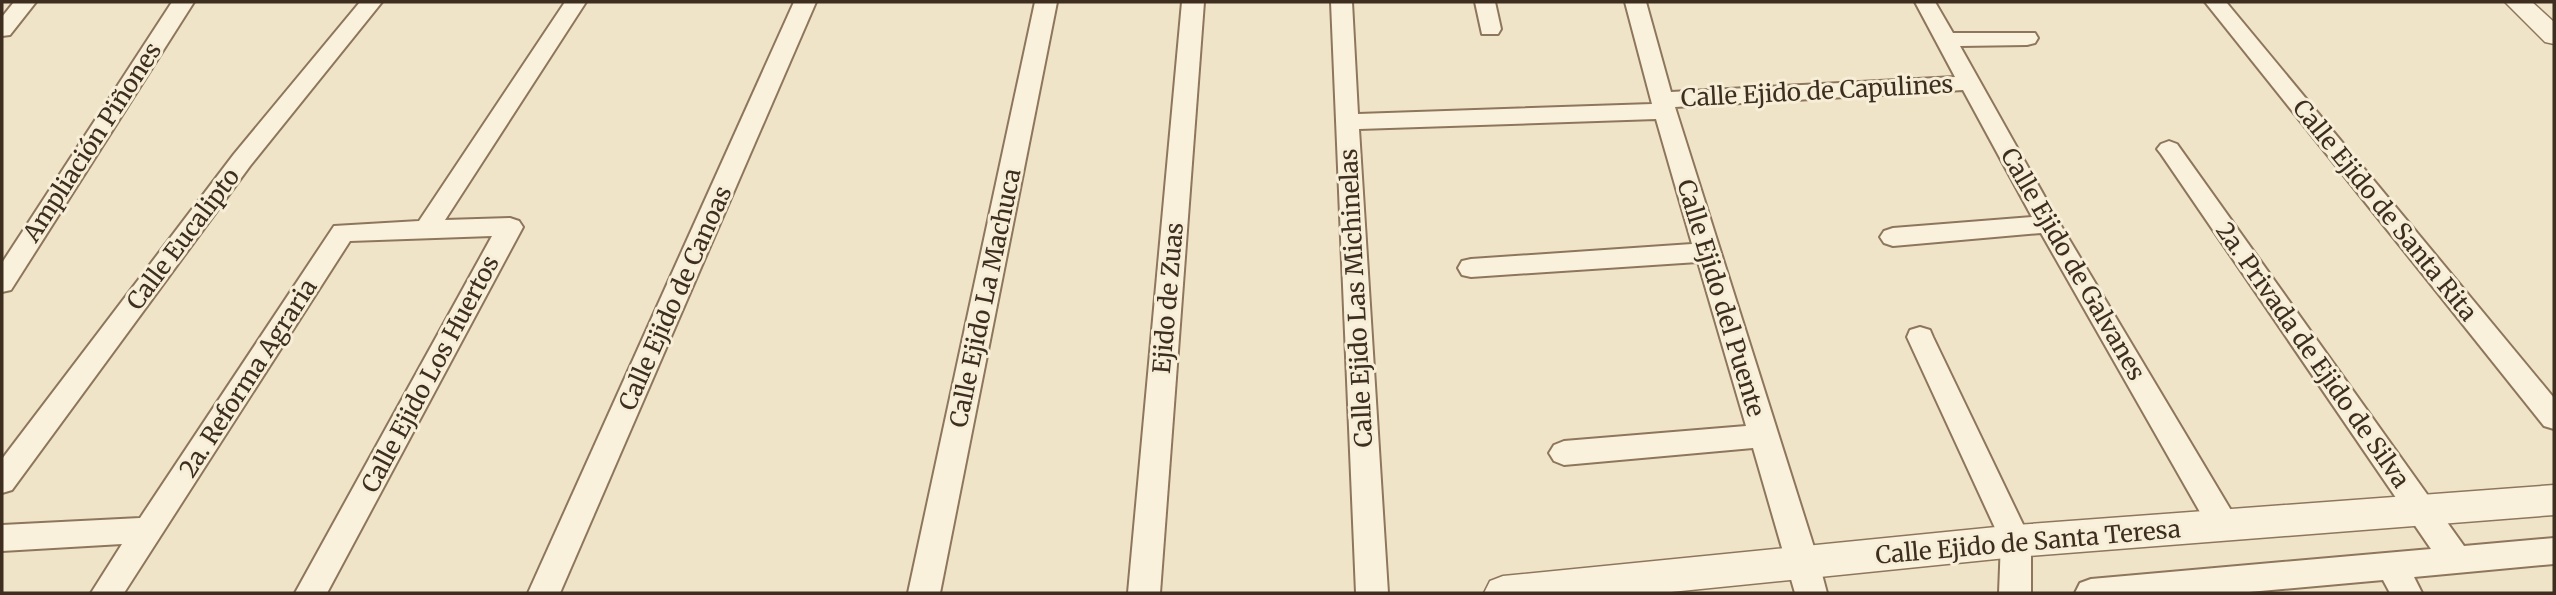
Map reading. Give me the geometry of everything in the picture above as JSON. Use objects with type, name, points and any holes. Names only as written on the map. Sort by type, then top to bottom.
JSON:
[{"type":"street","points":[[2,30],[25,2]]},
{"type":"street","name":"Ampliación Piñones","points":[[2,283],[183,2]]},
{"type":"street","name":"Calle Eucalipto","points":[[2,481],[242,160],[371,2]]},
{"type":"street","points":[[427,229],[575,2]]},
{"type":"street","name":"Calle Ejido de Canoas","points":[[544,593],[806,2]]},
{"type":"street","name":"Calle Ejido La Machuca","points":[[924,593],[1046,2]]},
{"type":"street","name":"Ejido de Zuas","points":[[1144,593],[1193,2]]},
{"type":"street","name":"Calle Ejido Las Michinelas","points":[[1341,2],[1372,593]]},
{"type":"street","points":[[1485,2],[1490,29]]},
{"type":"street","name":"Calle Ejido del Puente","points":[[1636,2],[1664,105],[1808,578]]},
{"type":"street","name":"Calle Ejido de Galvanes","points":[[1925,2],[2048,224],[2224,526]]},
{"type":"street","name":"Calle Ejido de Santa Rita","points":[[2216,2],[2554,418]]},
{"type":"street","points":[[2518,2],[2554,36]]},
{"type":"street","points":[[1947,40],[2027,38]]},
{"type":"street","name":"Calle Ejido de Capulines","points":[[1347,122],[1664,105],[1970,83]]},
{"type":"street","name":"2a. Privada de Ejido de Silva","points":[[2169,149],[2456,560]]},
{"type":"street","points":[[1893,237],[2048,224]]},
{"type":"street","name":"Calle Ejido Los Huertos","points":[[311,593],[510,227],[427,229]]},
{"type":"street","name":"2a. Reforma Agraria","points":[[107,593],[343,233],[427,229]]},
{"type":"street","points":[[1471,268],[1708,252]]},
{"type":"street","points":[[1920,337],[2017,541],[2014,593]]},
{"type":"street","points":[[1564,453],[1763,436]]},
{"type":"street","name":"Calle Ejido de Santa Teresa","points":[[1503,593],[1808,578],[2017,541],[2554,500]]},
{"type":"street","points":[[2,538],[149,530]]},
{"type":"street","points":[[2091,593],[2399,580],[2456,560],[2554,551]]}]
